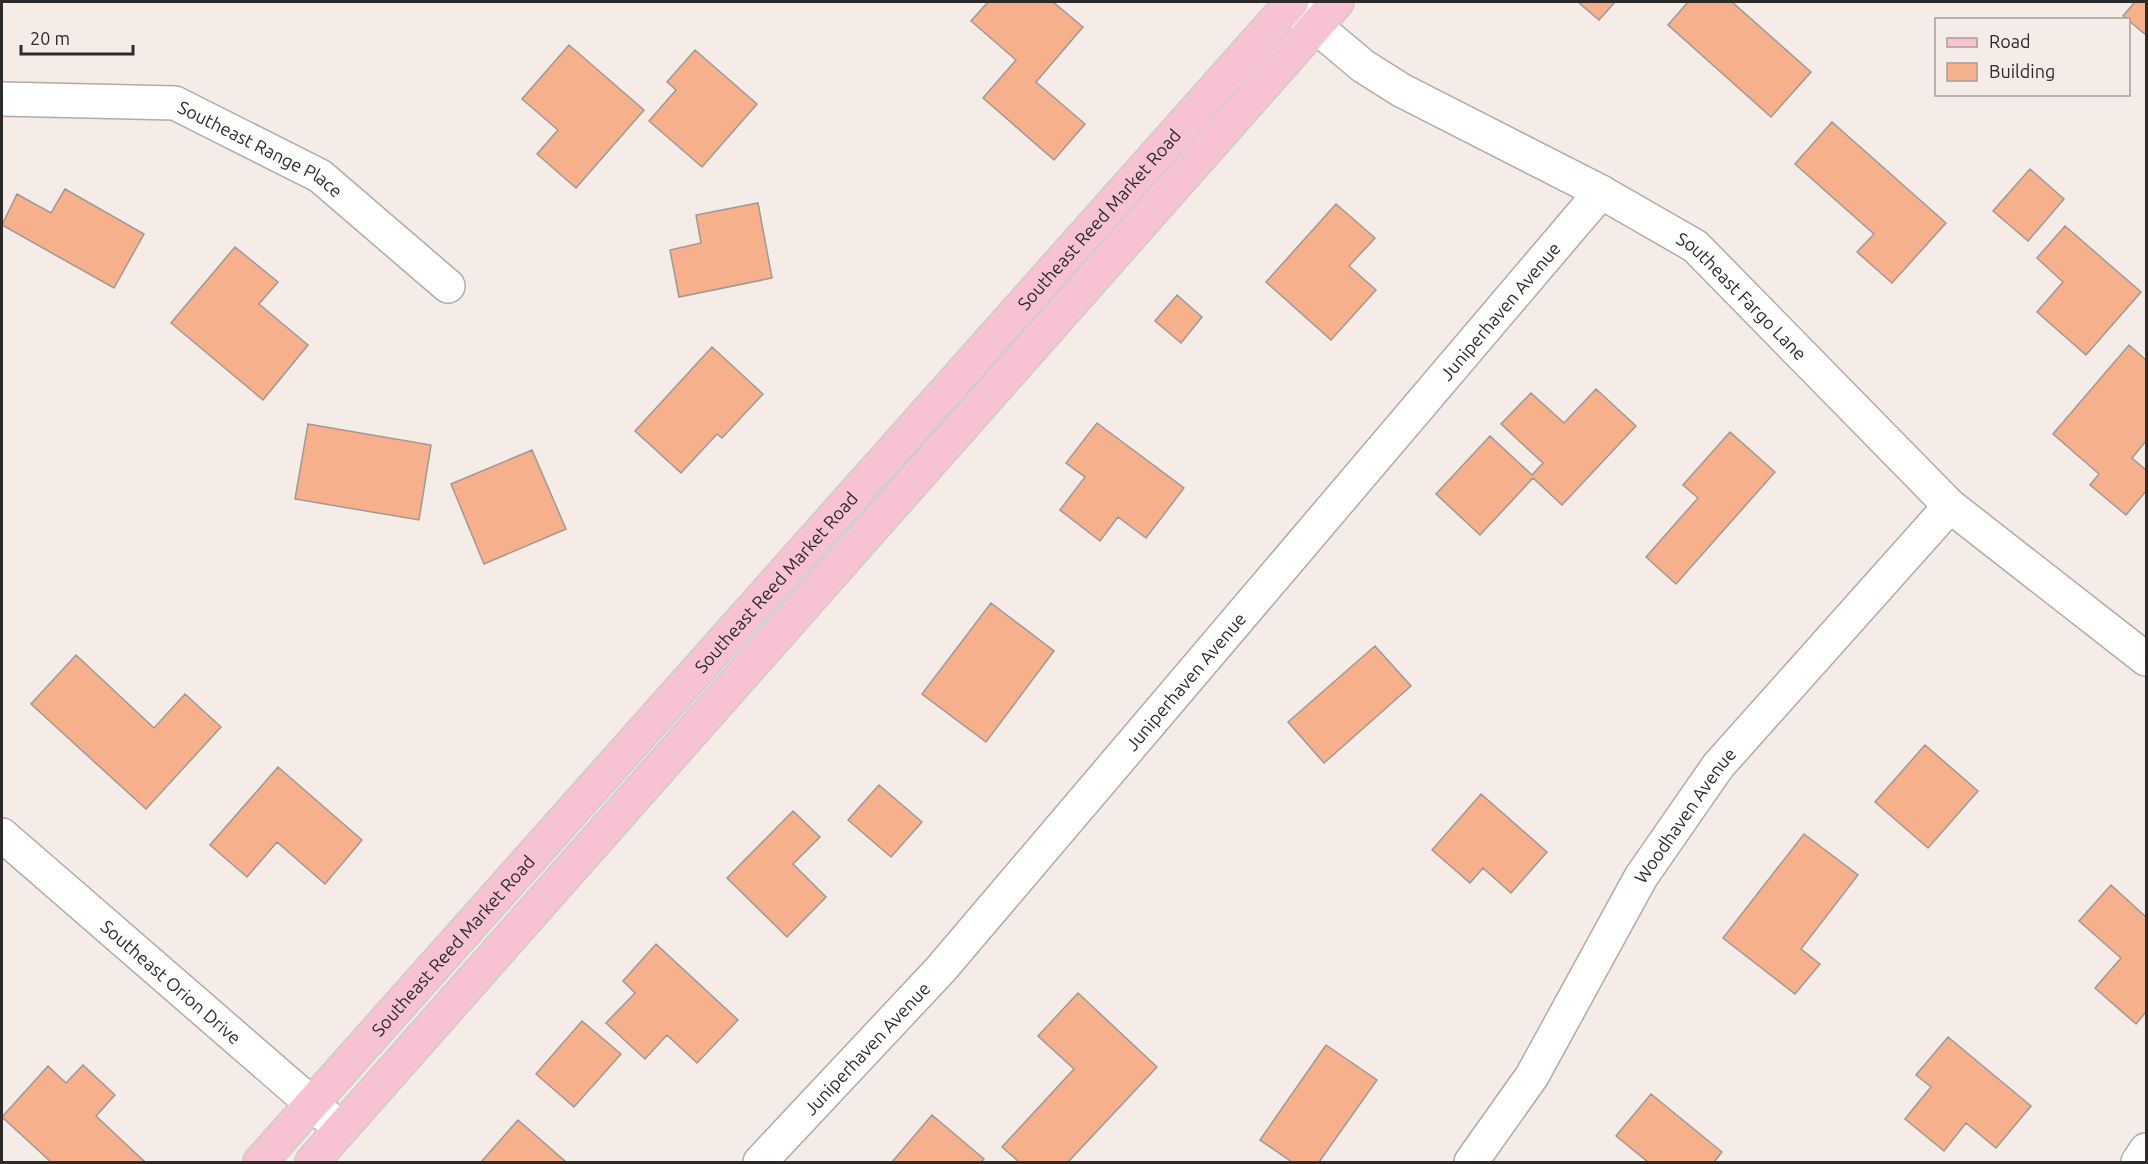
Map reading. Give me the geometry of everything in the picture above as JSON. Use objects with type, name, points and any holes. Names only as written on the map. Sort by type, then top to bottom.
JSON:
[{"type":"main road","name":"Southeast Reed Market Road","points":[[260,1162],[1290,2]]},
{"type":"main road","name":"Southeast Reed Market Road","points":[[312,1162],[1326,14]]},
{"type":"street","name":"Southeast Fargo Lane","points":[[1290,2],[1326,14],[1364,66],[1401,90],[1601,192],[1695,246],[1950,506],[2146,659]]},
{"type":"street","name":"Southeast Range Place","points":[[2,99],[175,103],[320,176],[448,286]]},
{"type":"street","name":"Juniperhaven Avenue","points":[[760,1162],[940,969],[1601,192]]},
{"type":"street","name":"Woodhaven Avenue","points":[[1471,1162],[1532,1076],[1641,877],[1718,766],[1950,506]]},
{"type":"street","name":"Southeast Orion Drive","points":[[2,835],[341,1129]]},
{"type":"street","points":[[2138,1162],[2146,1150]]},
{"type":"building","points":[[988,2],[1053,2],[1083,27],[1036,82],[1085,124],[1054,160],[983,98],[1016,60],[971,21]]},
{"type":"building","points":[[1578,2],[1615,2],[1599,20]]},
{"type":"building","points":[[1688,2],[1732,2],[1811,72],[1771,117],[1668,25]]},
{"type":"building","points":[[2135,2],[2146,2],[2146,35],[2130,22],[2130,18],[2123,16]]},
{"type":"building","points":[[569,45],[644,110],[576,188],[537,154],[558,130],[522,99]]},
{"type":"building","points":[[695,50],[757,104],[702,167],[649,121],[676,90],[667,82]]},
{"type":"building","points":[[1832,122],[1946,223],[1892,283],[1857,252],[1874,234],[1795,164]]},
{"type":"building","points":[[2030,169],[2064,199],[2028,241],[1993,211]]},
{"type":"building","points":[[65,189],[144,234],[114,288],[2,225],[17,194],[51,213]]},
{"type":"building","points":[[758,203],[772,278],[679,297],[670,250],[701,243],[696,215]]},
{"type":"building","points":[[1336,204],[1375,238],[1349,266],[1376,290],[1331,340],[1266,282]]},
{"type":"building","points":[[2065,226],[2141,292],[2086,355],[2037,312],[2063,282],[2037,258]]},
{"type":"building","points":[[235,247],[278,282],[259,304],[308,345],[263,400],[171,323]]},
{"type":"building","points":[[1177,295],[1202,317],[1181,343],[1155,321]]},
{"type":"building","points":[[2129,345],[2146,360],[2146,441],[2132,458],[2146,470],[2146,491],[2126,515],[2090,485],[2099,474],[2053,434]]},
{"type":"building","points":[[712,347],[763,394],[722,438],[717,434],[681,473],[635,431]]},
{"type":"building","points":[[1596,389],[1636,426],[1562,505],[1533,478],[1480,535],[1436,494],[1490,436],[1532,475],[1543,463],[1501,424],[1531,393],[1564,423]]},
{"type":"building","points":[[1097,423],[1184,488],[1146,538],[1118,517],[1100,541],[1060,510],[1085,477],[1066,463]]},
{"type":"building","points":[[308,424],[431,445],[419,520],[295,499]]},
{"type":"building","points":[[1730,432],[1775,472],[1676,584],[1646,557],[1698,498],[1683,485]]},
{"type":"building","points":[[532,450],[566,529],[484,564],[451,484]]},
{"type":"building","points":[[991,603],[1054,651],[986,742],[922,694]]},
{"type":"building","points":[[1375,646],[1411,686],[1324,763],[1288,722]]},
{"type":"building","points":[[76,655],[154,728],[185,694],[221,727],[146,809],[31,704]]},
{"type":"building","points":[[1925,745],[1978,791],[1928,848],[1875,802]]},
{"type":"building","points":[[278,767],[362,840],[325,884],[277,842],[247,877],[210,845]]},
{"type":"building","points":[[879,785],[922,822],[891,857],[848,820]]},
{"type":"building","points":[[1481,794],[1547,852],[1511,893],[1483,868],[1470,883],[1432,850]]},
{"type":"building","points":[[793,811],[820,837],[793,864],[826,897],[787,937],[727,878]]},
{"type":"building","points":[[1804,834],[1858,875],[1801,949],[1820,964],[1795,994],[1723,938]]},
{"type":"building","points":[[2111,885],[2146,917],[2146,1012],[2136,1024],[2095,988],[2121,958],[2079,921]]},
{"type":"building","points":[[656,944],[738,1020],[697,1063],[667,1035],[645,1059],[606,1023],[635,993],[623,981]]},
{"type":"building","points":[[1078,993],[1157,1067],[1068,1162],[1019,1162],[1002,1147],[1074,1069],[1038,1036]]},
{"type":"building","points":[[582,1021],[621,1054],[574,1107],[536,1074]]},
{"type":"building","points":[[1948,1037],[2031,1106],[1996,1148],[1966,1123],[1944,1151],[1905,1119],[1931,1087],[1916,1075]]},
{"type":"building","points":[[1326,1045],[1377,1080],[1319,1162],[1292,1162],[1260,1140]]},
{"type":"building","points":[[83,1065],[115,1095],[96,1116],[145,1162],[51,1162],[2,1117],[48,1066],[66,1083]]},
{"type":"building","points":[[1651,1094],[1722,1152],[1714,1162],[1648,1162],[1616,1136]]},
{"type":"building","points":[[932,1115],[984,1159],[981,1162],[892,1162]]},
{"type":"building","points":[[518,1120],[566,1162],[481,1162]]}]
